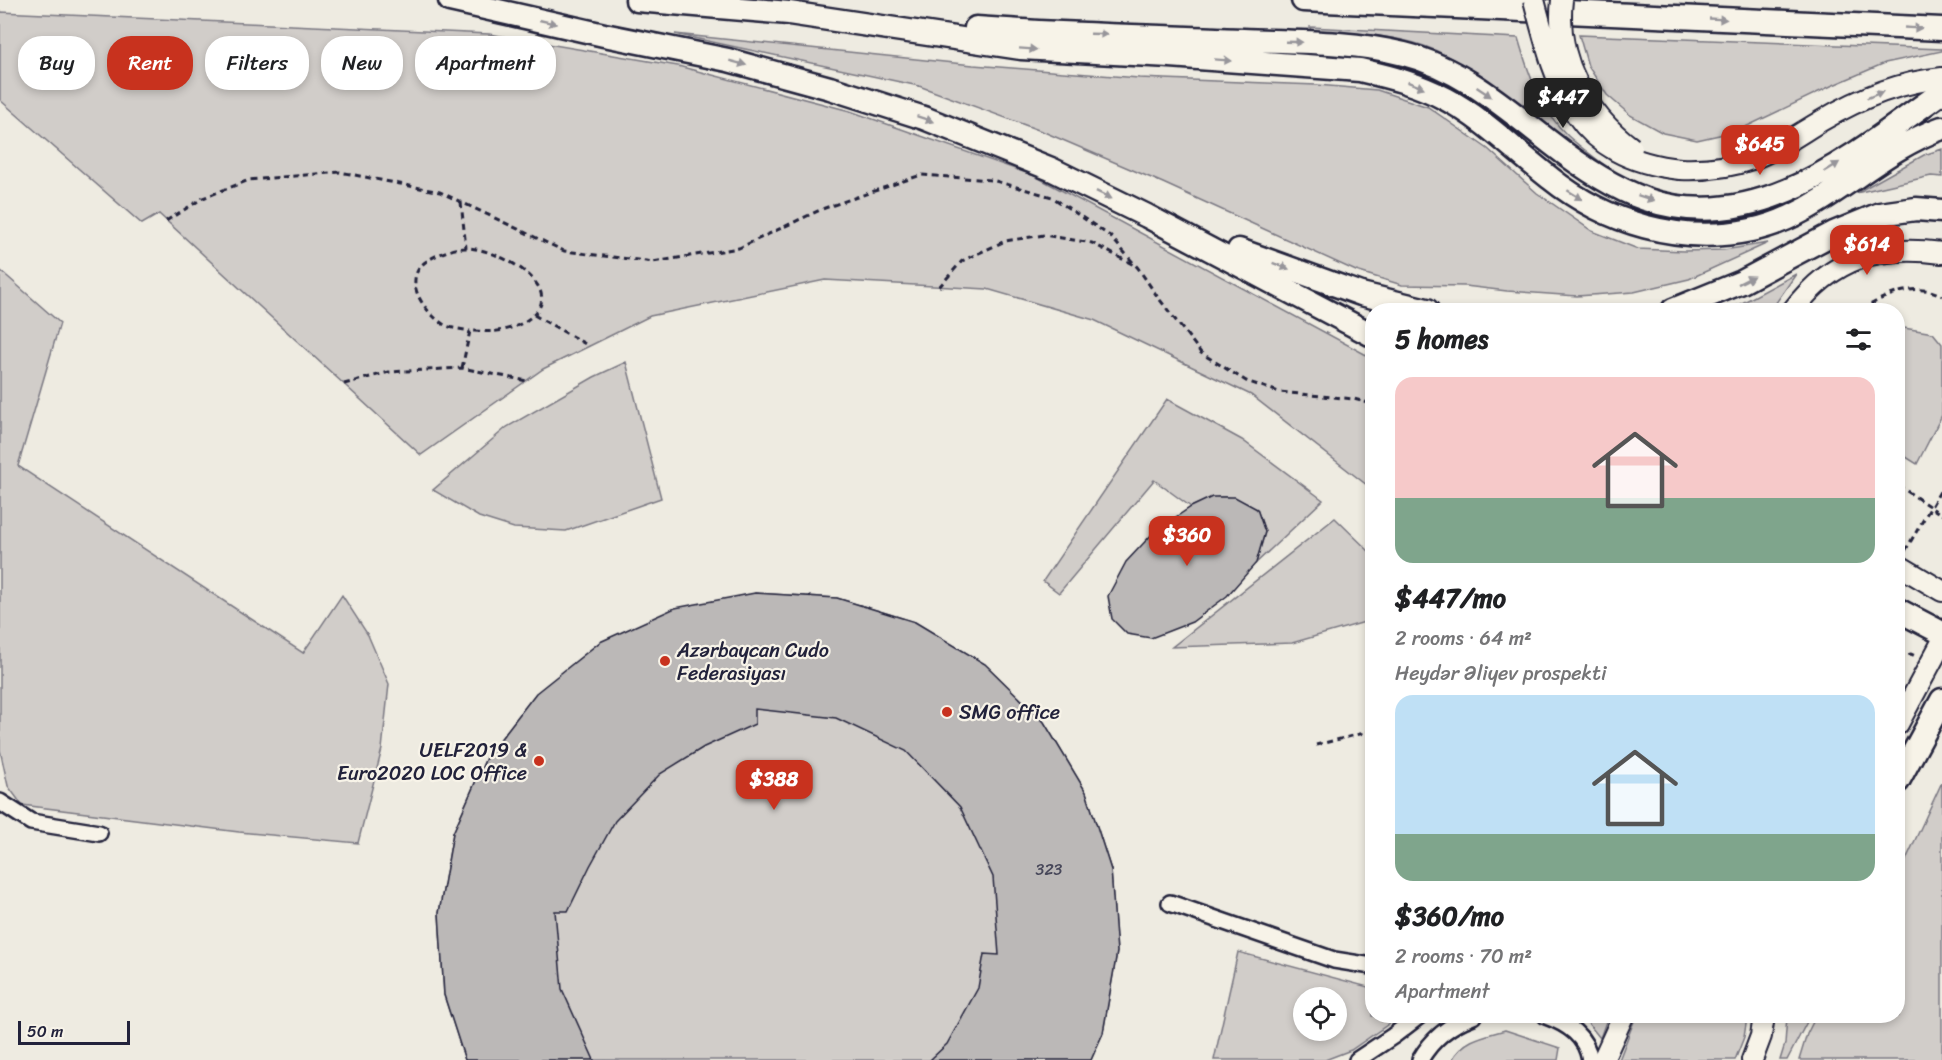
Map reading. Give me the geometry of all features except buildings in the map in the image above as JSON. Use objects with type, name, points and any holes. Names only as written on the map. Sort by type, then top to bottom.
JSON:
[{"type":"highway","points":[[450,0],[728,60],[830,88],[924,118],[1051,169],[1148,216],[1365,331]]},
{"type":"highway","points":[[637,0],[1018,31],[1332,44],[1406,54],[1461,77],[1485,92],[1588,170],[1616,186],[1645,199],[1703,209],[1729,208],[1754,203],[1785,192],[1816,177],[1942,92]]},
{"type":"highway","points":[[1303,0],[1942,29]]},
{"type":"highway","points":[[789,13],[1021,48],[1336,68],[1388,76],[1417,85],[1447,99],[1482,123],[1553,180],[1591,205],[1616,217],[1646,227],[1696,235],[1720,235],[1751,230],[1786,219],[1824,200],[1898,149],[1924,134],[1942,128]]},
{"type":"highway","points":[[1690,303],[1743,282],[1834,233],[1880,214],[1916,209],[1942,211]]},
{"type":"highway","points":[[1148,216],[1351,290],[1400,303]]},
{"type":"highway","points":[[1905,614],[1942,633]]},
{"type":"highway","points":[[1905,769],[1942,700]]},
{"type":"main road","points":[[1534,0],[1555,76],[1579,118],[1608,146],[1626,157],[1659,167],[1680,170],[1715,169],[1754,159],[1822,120],[1881,92],[1924,80],[1942,78]]},
{"type":"main road","points":[[1562,0],[1562,29],[1567,56],[1592,110],[1614,135],[1634,150],[1680,170]]},
{"type":"main road","points":[[1799,303],[1821,279],[1851,261],[1885,251],[1913,250],[1942,253]]},
{"type":"main road","points":[[1905,564],[1942,591]]},
{"type":"main road","points":[[1905,711],[1942,642]]},
{"type":"main road","points":[[1604,1060],[1620,1023]]},
{"type":"main road","points":[[1752,1060],[1764,1023]]},
{"type":"lane","points":[[0,802],[31,822],[99,832]]},
{"type":"lane","points":[[1170,903],[1334,960],[1365,965]]},
{"type":"lane","points":[[1357,1060],[1410,1023]]},
{"type":"lane","points":[[1420,1060],[1438,1036],[1456,1023]]},
{"type":"lane","points":[[1560,1023],[1574,1030],[1584,1042],[1590,1060]]},
{"type":"path","points":[[166,221],[203,198],[249,180],[340,172],[440,192],[564,251],[653,262],[739,248],[822,209],[921,175],[992,180],[1052,197],[1110,236],[1138,268],[1201,353],[1246,381],[1279,392],[1365,402]]},
{"type":"path","points":[[461,202],[466,248]]},
{"type":"path","points":[[939,287],[962,261],[1005,241],[1044,236],[1092,243],[1138,268]]},
{"type":"path","points":[[466,248],[504,258],[525,270],[538,286],[541,301],[534,315],[520,325],[498,331],[470,331],[445,326],[424,308],[414,290],[417,276],[423,263],[442,253],[466,248]]},
{"type":"path","points":[[1872,303],[1904,290],[1936,292],[1942,296]]},
{"type":"path","points":[[534,315],[589,346]]},
{"type":"path","points":[[462,368],[470,331]]},
{"type":"path","points":[[344,384],[389,372],[462,368],[527,381]]},
{"type":"path","points":[[1905,551],[1942,488]]},
{"type":"path","points":[[1905,490],[1942,515]]},
{"type":"path","points":[[1316,745],[1365,732]]},
{"type":"shaded area","points":[[0,12],[501,36],[415,36],[415,90],[556,90],[556,45],[678,66],[850,111],[1035,176],[1365,354],[1365,484],[1251,395],[1094,320],[987,289],[825,280],[650,316],[543,369],[421,455],[159,214],[142,224],[0,100]]},
{"type":"shaded area","points":[[1310,27],[1518,38],[1536,90],[1558,126],[1611,170],[1560,139],[1476,73],[1442,53],[1396,39],[1311,31]]},
{"type":"shaded area","points":[[675,34],[973,65],[1139,78],[1317,85],[1377,90],[1428,107],[1488,149],[1537,193],[1592,231],[1638,249],[1724,250],[1768,243],[1689,279],[1634,292],[1577,296],[1465,286],[1402,285],[1356,271],[1163,183],[1044,132],[919,86]]},
{"type":"shaded area","points":[[1579,35],[1942,49],[1942,51],[1885,63],[1737,131],[1697,140],[1663,133],[1630,115],[1607,95],[1588,66]]},
{"type":"shaded area","points":[[1942,149],[1942,177],[1931,176],[1856,193],[1924,155]]},
{"type":"shaded area","points":[[0,270],[60,323],[18,466],[303,653],[342,595],[368,635],[389,684],[382,749],[358,843],[239,832],[22,805],[8,786],[0,750]]},
{"type":"shaded area","points":[[1796,274],[1776,303],[1742,303]]},
{"type":"shaded area","points":[[1905,328],[1933,333],[1942,344],[1942,415],[1917,464],[1905,456]]},
{"type":"shaded area","points":[[626,362],[661,498],[566,531],[514,528],[479,517],[433,490],[507,427],[594,377]]},
{"type":"shaded area","points":[[1167,399],[1242,440],[1323,500],[1256,563],[1265,532],[1257,509],[1238,500],[1224,497],[1210,499],[1191,507],[1154,480],[1059,593],[1043,581]]},
{"type":"shaded area","points":[[1335,518],[1365,547],[1365,622],[1292,643],[1172,647]]},
{"type":"shaded area","points":[[755,593],[837,598],[915,622],[985,664],[1044,722],[1086,792],[1111,870],[1117,952],[1103,1033],[1091,1060],[465,1060],[444,995],[439,913],[453,833],[486,758],[536,693]]},
{"type":"shaded area","points":[[1942,782],[1942,1060],[1799,1060],[1812,1023],[1905,1023],[1905,862]]},
{"type":"shaded area","points":[[1238,952],[1365,986],[1365,1023],[1390,1023],[1351,1050],[1325,1060],[1214,1060]]},
{"type":"shaded area","points":[[1588,1023],[1605,1023],[1600,1038]]},
{"type":"shaded area","points":[[1633,1023],[1746,1023],[1744,1037],[1735,1060],[1619,1060]]},
{"type":"shaded area","points":[[1786,1023],[1806,1023],[1787,1060],[1780,1060],[1785,1044]]},
{"type":"shaded area","points":[[1505,1030],[1560,1048],[1558,1060],[1452,1060],[1468,1043]]},
{"type":"place","name":"Azərbaycan Cudo Federasiyası","points":[[665,661]]},
{"type":"place","name":"SMG office","points":[[947,712]]},
{"type":"place","name":"UELF2019 & Euro2020 LOC Office","points":[[539,761]]}]
